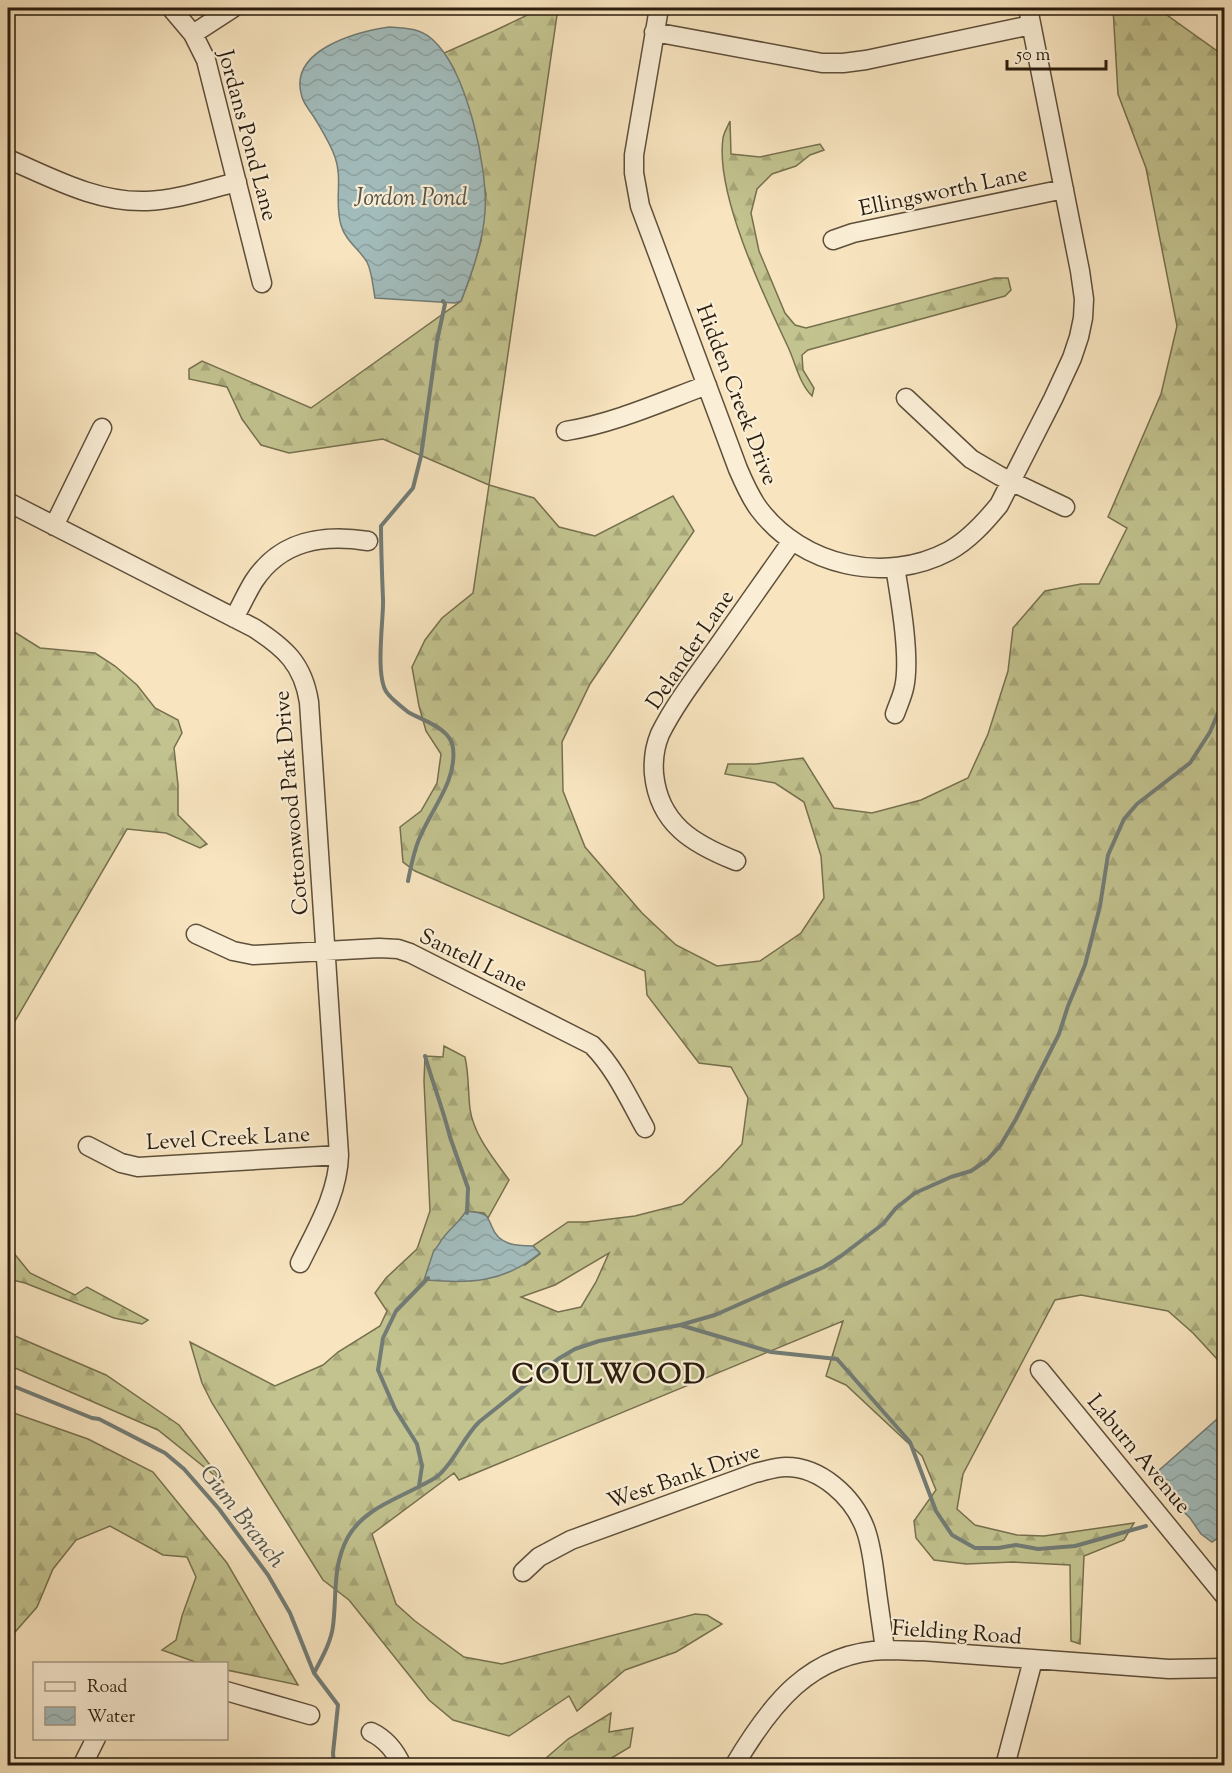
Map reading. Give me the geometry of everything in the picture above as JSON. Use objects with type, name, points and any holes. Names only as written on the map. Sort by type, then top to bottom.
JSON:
[{"type":"street","name":"Jordans Pond Lane","points":[[171,8],[193,34],[213,81],[262,284]]},
{"type":"street","points":[[193,34],[233,8]]},
{"type":"street","name":"Hidden Creek Drive","points":[[659,8],[634,155],[634,173],[640,206],[749,494],[770,522],[792,541],[811,552],[834,562],[858,568],[881,569],[928,559],[949,551],[970,536],[999,504],[1072,358],[1083,318],[1084,299],[1080,272],[1029,16]]},
{"type":"street","points":[[654,32],[822,63],[843,63],[866,60],[1029,16]]},
{"type":"street","points":[[8,159],[80,190],[130,201],[160,200],[237,182]]},
{"type":"street","name":"Ellingsworth Lane","points":[[833,240],[853,233],[1064,189]]},
{"type":"street","points":[[566,431],[613,420],[707,385]]},
{"type":"street","points":[[906,398],[971,459],[1011,482],[1065,507]]},
{"type":"street","points":[[54,526],[102,428]]},
{"type":"street","name":"Cottonwood Park Drive","points":[[8,502],[268,637],[285,649],[305,682],[309,702],[327,950],[339,1169],[332,1195],[300,1263]]},
{"type":"street","points":[[234,618],[254,581],[266,565],[282,552],[296,545],[335,537],[368,541]]},
{"type":"street","name":"Delander Lane","points":[[736,861],[710,851],[686,836],[673,823],[662,806],[655,787],[655,752],[660,735],[683,695],[792,541]]},
{"type":"street","points":[[895,567],[907,668],[905,687],[895,714]]},
{"type":"street","name":"Santell Lane","points":[[196,934],[233,951],[253,955],[327,950],[398,949],[410,953],[592,1045],[615,1073],[645,1128]]},
{"type":"street","name":"Level Creek Lane","points":[[88,1146],[121,1163],[138,1167],[339,1155]]},
{"type":"street","name":"Laburn Avenue","points":[[1040,1370],[1224,1596]]},
{"type":"street","name":"West Bank Drive","points":[[523,1572],[539,1557],[571,1540],[755,1473],[786,1467],[802,1469],[834,1485],[847,1498],[865,1528],[870,1546],[885,1650]]},
{"type":"street","name":"Fielding Road","points":[[734,1766],[771,1711],[800,1681],[824,1666],[842,1659],[885,1650],[1169,1669],[1224,1668]]},
{"type":"street","points":[[1005,1766],[1033,1660]]},
{"type":"street","points":[[228,1692],[310,1715]]},
{"type":"street","points":[[371,1732],[382,1737],[402,1766]]},
{"type":"street","points":[[82,1766],[95,1740]]},
{"type":"green space","points":[[542,8],[558,8],[489,485],[383,439],[289,453],[261,445],[242,419],[227,387],[189,379],[189,369],[202,361],[311,408],[461,301],[481,241],[486,194],[454,69],[444,53]]},
{"type":"green space","points":[[1113,8],[1157,8],[1224,56],[1224,1362],[1218,1360],[1168,1311],[1081,1295],[1055,1300],[963,1474],[957,1509],[975,1525],[1017,1535],[1044,1536],[1134,1523],[1124,1540],[1084,1556],[1080,1644],[1071,1641],[1070,1565],[1013,1562],[966,1564],[934,1560],[916,1538],[914,1521],[936,1490],[922,1456],[846,1385],[826,1376],[843,1321],[459,1480],[454,1473],[372,1534],[396,1604],[464,1657],[502,1664],[695,1614],[707,1615],[722,1624],[676,1652],[625,1670],[577,1711],[569,1696],[509,1736],[453,1720],[429,1700],[349,1600],[323,1580],[212,1403],[202,1383],[190,1342],[275,1386],[323,1365],[338,1352],[380,1326],[387,1311],[375,1293],[386,1278],[417,1249],[430,1211],[424,1081],[425,1056],[443,1057],[444,1046],[465,1057],[472,1119],[485,1147],[509,1180],[488,1218],[484,1213],[466,1211],[438,1247],[525,1265],[540,1254],[533,1246],[568,1222],[635,1216],[682,1204],[742,1144],[748,1098],[731,1067],[699,1063],[647,995],[645,971],[415,871],[403,862],[400,827],[421,811],[437,783],[441,754],[426,731],[412,667],[425,640],[442,618],[473,593],[489,485],[534,498],[559,527],[595,536],[673,496],[694,531],[590,684],[562,742],[563,791],[585,847],[642,913],[676,945],[717,966],[760,961],[801,933],[824,898],[821,856],[804,802],[775,783],[725,774],[728,764],[756,764],[803,758],[834,808],[872,813],[921,800],[968,778],[988,734],[1008,671],[1013,628],[1045,591],[1081,584],[1099,584],[1127,528],[1108,517],[1161,394],[1177,326],[1146,168],[1118,94]],"holes":[[[609,1253],[596,1282],[581,1307],[558,1312],[521,1297],[555,1285]]]},
{"type":"green space","points":[[730,121],[731,154],[760,157],[820,144],[824,150],[810,155],[796,166],[772,174],[757,189],[751,213],[759,251],[785,313],[795,325],[806,328],[995,278],[1008,278],[1011,290],[1005,296],[808,350],[802,355],[803,370],[814,388],[812,396],[801,379],[767,301],[734,215],[726,187],[723,161],[723,138]]},
{"type":"green space","points":[[8,628],[40,648],[95,653],[137,685],[155,708],[178,720],[182,733],[174,748],[178,815],[207,844],[200,848],[166,833],[127,829],[8,1033]]},
{"type":"green space","points":[[8,1246],[30,1273],[75,1295],[87,1287],[148,1320],[142,1324],[114,1318],[25,1283],[8,1279]]},
{"type":"green space","points":[[8,1333],[106,1375],[179,1425],[224,1483],[158,1430],[8,1365]]},
{"type":"green space","points":[[8,1411],[88,1439],[153,1472],[227,1563],[298,1685],[228,1670],[228,1662],[195,1662],[162,1650],[176,1640],[196,1577],[187,1557],[163,1555],[110,1526],[76,1540],[53,1569],[37,1607],[8,1640]]},
{"type":"green space","points":[[611,1713],[609,1732],[633,1728],[630,1747],[600,1765],[538,1765],[568,1739]]},
{"type":"water","name":"Jordon Pond","points":[[389,27],[417,31],[432,39],[444,53],[455,73],[473,120],[483,170],[485,212],[482,235],[473,268],[461,301],[455,303],[375,298],[367,262],[341,225],[335,157],[302,97],[300,81],[305,67],[314,56],[343,39]]},
{"type":"water","points":[[466,1211],[485,1215],[495,1233],[504,1241],[514,1245],[533,1246],[540,1253],[512,1271],[499,1276],[471,1281],[424,1280],[434,1250]]},
{"type":"water","points":[[1224,1413],[1224,1534],[1212,1542],[1201,1534],[1162,1485],[1156,1473]]},
{"type":"waterway","points":[[408,881],[418,842],[451,772],[453,748],[451,741],[442,730],[408,712],[390,696],[384,686],[381,676],[383,599],[381,526],[413,488],[421,456],[437,341],[445,304],[443,301]]},
{"type":"waterway","points":[[314,1673],[326,1650],[333,1626],[339,1559],[355,1527],[371,1512],[437,1477],[479,1422],[558,1359],[575,1349],[599,1341],[680,1325],[715,1315],[824,1267],[883,1224],[896,1208],[915,1193],[971,1171],[987,1160],[1000,1146],[1016,1119],[1059,1034],[1085,965],[1100,906],[1108,855],[1124,819],[1137,804],[1190,763],[1210,732],[1224,699]]},
{"type":"waterway","points":[[425,1056],[468,1188],[467,1213]]},
{"type":"waterway","points":[[419,1486],[422,1466],[417,1444],[395,1409],[378,1370],[383,1338],[396,1311],[428,1278]]},
{"type":"waterway","points":[[680,1325],[771,1352],[837,1359],[910,1442],[936,1511],[952,1535],[975,1548],[1016,1545],[1038,1549],[1075,1546],[1146,1526]]},
{"type":"waterway","name":"Gum Branch","points":[[8,1384],[99,1419],[165,1453],[184,1469],[219,1509],[268,1575],[290,1613],[314,1673],[338,1705],[333,1753],[334,1766]]},
{"type":"district","name":"COULWOOD","points":[[609,1373]]}]
